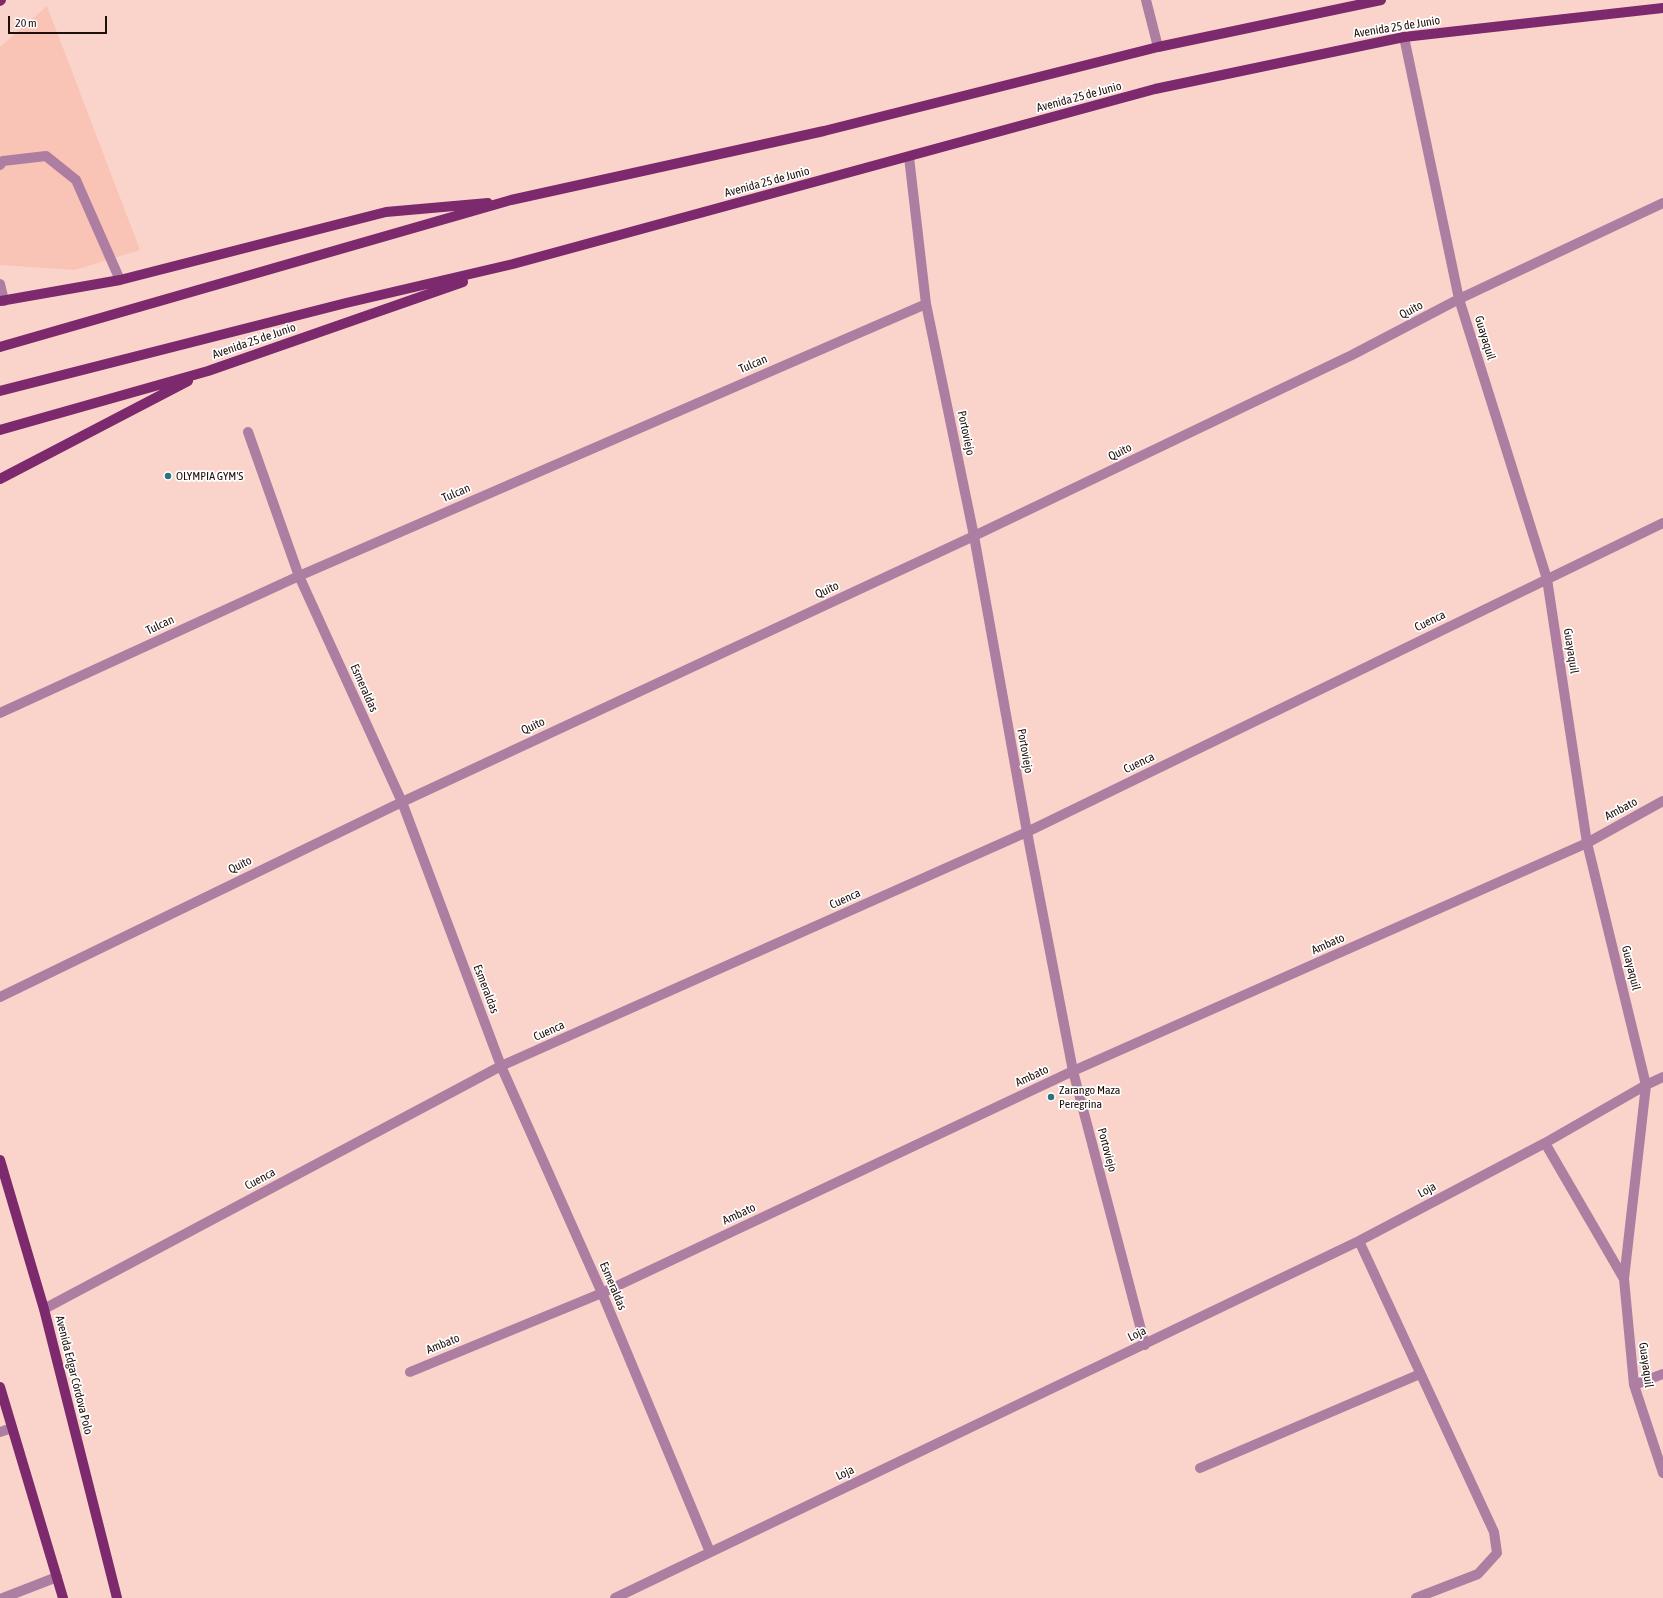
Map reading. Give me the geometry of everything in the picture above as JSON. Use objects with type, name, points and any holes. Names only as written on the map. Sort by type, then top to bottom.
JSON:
[{"type":"main road","points":[[0,347],[341,251],[512,200],[824,131],[1158,47],[1381,0]]},
{"type":"main road","name":"Avenida 25 de Junio","points":[[0,391],[346,303],[513,264],[1155,89],[1404,37],[1663,8]]},
{"type":"main road","points":[[2,301],[120,280],[386,212],[512,200]]},
{"type":"main road","name":"Avenida 25 de Junio","points":[[0,430],[208,371],[513,264]]},
{"type":"main road","points":[[0,479],[208,371]]},
{"type":"main road","name":"Avenida Edgar Córdova Polo","points":[[0,1160],[44,1309],[117,1598]]},
{"type":"main road","points":[[0,1387],[63,1598]]},
{"type":"street","points":[[1146,0],[1158,47]]},
{"type":"street","name":"Guayaquil","points":[[1404,37],[1459,299],[1547,579],[1587,843],[1646,1085],[1624,1279],[1634,1384],[1663,1473]]},
{"type":"street","points":[[0,165],[3,161],[46,156],[76,180],[120,280]]},
{"type":"street","name":"Portoviejo","points":[[909,157],[926,304],[974,536],[1027,832],[1073,1071],[1145,1345]]},
{"type":"street","name":"Quito","points":[[0,997],[402,802],[974,536],[1352,355],[1459,299],[1663,203]]},
{"type":"street","points":[[0,284],[2,301]]},
{"type":"street","name":"Tulcan","points":[[0,713],[299,576],[926,304]]},
{"type":"street","name":"Esmeraldas","points":[[248,432],[299,576],[402,802],[501,1066],[602,1293],[710,1552]]},
{"type":"street","name":"Cuenca","points":[[44,1309],[501,1066],[1027,832],[1663,523]]},
{"type":"street","name":"Ambato","points":[[410,1372],[602,1293],[1073,1071],[1587,843],[1663,801]]},
{"type":"street","name":"Loja","points":[[615,1598],[1359,1241],[1545,1143],[1646,1085],[1663,1077]]},
{"type":"street","name":"Guayaquil","points":[[1545,1143],[1624,1279]]},
{"type":"street","points":[[1359,1241],[1494,1532],[1497,1553],[1478,1574],[1416,1598]]},
{"type":"street","points":[[1200,1468],[1420,1374]]},
{"type":"street","points":[[1634,1384],[1663,1374]]},
{"type":"street","points":[[0,1432],[12,1428]]},
{"type":"street","points":[[3,1598],[57,1577]]},
{"type":"shaded area","points":[[47,6],[140,250],[75,270],[0,265],[0,47]]},
{"type":"place","name":"OLYMPIA GYM'S","points":[[168,476]]},
{"type":"place","name":"Zarango Maza Peregrina","points":[[1051,1097]]}]
